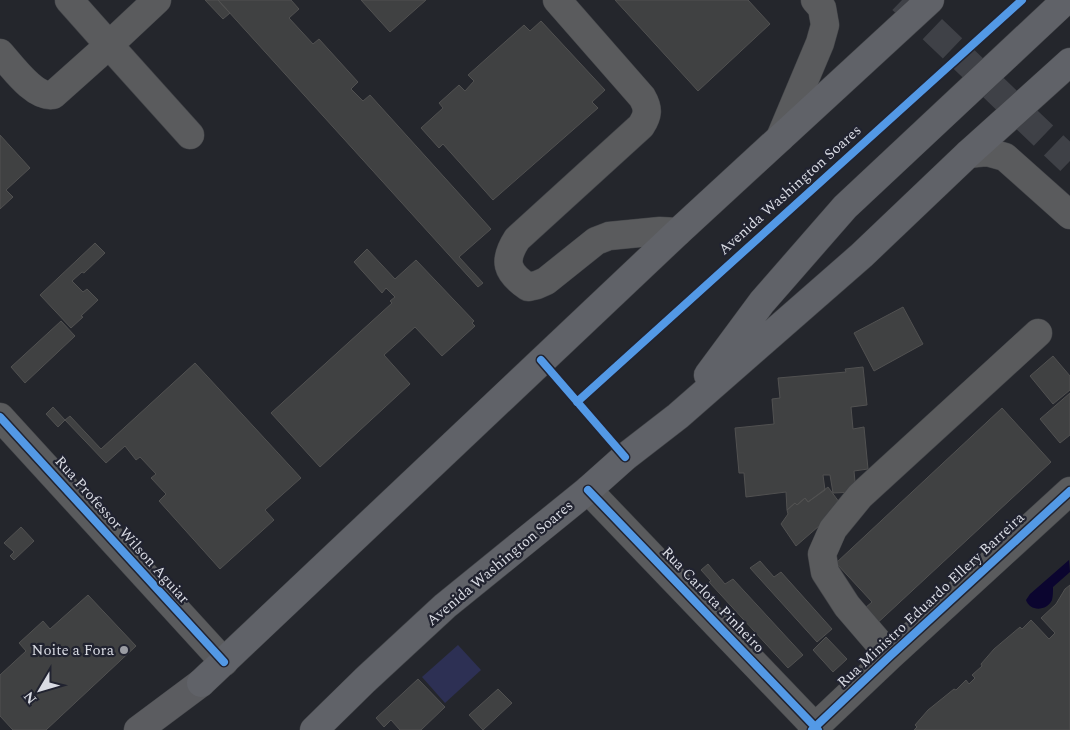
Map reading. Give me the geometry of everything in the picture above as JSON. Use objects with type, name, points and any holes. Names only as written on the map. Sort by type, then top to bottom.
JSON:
[{"type":"highway","points":[[201,683],[678,232],[930,0]]},
{"type":"highway","points":[[678,416],[762,302],[845,207],[1066,0]]},
{"type":"highway","name":"Avenida Washington Soares","points":[[314,730],[364,680],[445,606],[588,490],[625,457],[678,416],[862,255],[968,154],[1070,62]]},
{"type":"main road","points":[[138,730],[201,683]]},
{"type":"main road","points":[[168,730],[201,683]]},
{"type":"street","points":[[69,0],[190,135]]},
{"type":"street","points":[[0,53],[34,89],[47,96],[53,95],[110,45],[157,0]]},
{"type":"street","points":[[557,0],[642,97],[648,107],[647,117],[641,126],[517,239],[510,250],[507,264],[521,282],[528,287],[546,281],[596,241],[609,236],[660,231],[678,232]]},
{"type":"street","points":[[780,138],[826,25],[822,8],[815,0]]},
{"type":"street","points":[[968,154],[987,152],[1005,157],[1070,215]]},
{"type":"street","points":[[890,656],[847,606],[825,572],[822,554],[829,537],[833,529],[860,496],[1038,332]]},
{"type":"street","name":"Rua Professor Wilson Aguiar","points":[[0,417],[224,662]]},
{"type":"street","name":"Rua Carlota Pinheiro","points":[[588,490],[815,729]]},
{"type":"street","name":"Rua Ministro Eduardo Ellery Barreira","points":[[815,729],[890,656],[1070,491]]},
{"type":"shaded area","points":[[1069,560],[1070,572],[1053,587],[1050,604],[1039,609],[1031,607],[1026,600],[1030,594]]},
{"type":"shaded area","points":[[458,645],[481,670],[445,703],[422,677]]},
{"type":"building","points":[[205,0],[218,0],[230,13],[223,19]]},
{"type":"building","points":[[218,0],[291,0],[299,9],[289,18],[313,44],[319,39],[358,82],[351,89],[363,101],[370,95],[491,229],[459,257],[483,283],[478,287]]},
{"type":"building","points":[[361,0],[426,0],[390,32]]},
{"type":"building","points":[[615,0],[748,0],[770,24],[698,91]]},
{"type":"building","points":[[541,21],[605,90],[592,102],[598,108],[493,200],[443,144],[439,148],[421,128],[443,108],[439,103],[459,85],[465,91],[474,81],[468,75],[524,25],[530,31]]},
{"type":"building","points":[[0,135],[30,168],[6,190],[13,197],[0,209]]},
{"type":"building","points":[[95,243],[105,253],[84,273],[82,272],[72,281],[83,292],[87,289],[98,300],[71,328],[40,295]]},
{"type":"building","points":[[367,249],[395,279],[416,260],[474,321],[472,323],[475,326],[442,356],[415,327],[384,355],[410,384],[320,467],[271,413],[392,303],[390,301],[395,297],[386,288],[382,293],[354,262]]},
{"type":"building","points":[[903,307],[923,344],[874,371],[854,333]]},
{"type":"building","points":[[61,321],[75,336],[25,383],[11,367]]},
{"type":"building","points":[[1053,356],[1070,376],[1070,390],[1053,404],[1030,376]]},
{"type":"building","points":[[195,363],[301,478],[265,510],[274,520],[220,569],[159,501],[166,494],[151,478],[156,474],[140,457],[136,460],[125,446],[106,463],[65,420],[70,416],[101,449]]},
{"type":"building","points":[[863,367],[867,405],[851,407],[853,429],[864,427],[868,469],[854,471],[856,492],[833,493],[830,475],[823,475],[825,490],[808,502],[805,498],[787,510],[786,492],[746,497],[744,473],[739,473],[735,428],[774,424],[772,399],[780,398],[778,378],[846,372],[845,369]]},
{"type":"building","points":[[1070,393],[1070,435],[1060,443],[1040,419]]},
{"type":"building","points":[[53,407],[65,420],[58,427],[46,414]]},
{"type":"building","points":[[1002,408],[1051,462],[872,628],[858,614],[872,602],[836,563]]},
{"type":"building","points":[[828,487],[842,506],[796,546],[781,524],[788,514],[787,510],[805,498],[808,502]]},
{"type":"building","points":[[21,527],[34,541],[14,560],[10,556],[14,552],[4,543]]},
{"type":"building","points":[[760,561],[774,577],[781,572],[832,629],[817,642],[750,568]]},
{"type":"building","points":[[708,564],[725,584],[733,579],[803,655],[788,668],[709,582],[711,581],[701,570]]},
{"type":"building","points":[[1070,585],[1070,730],[914,730],[917,727],[915,725],[928,710],[954,689],[956,690],[966,680],[969,684],[975,678],[972,675],[982,666],[981,664],[994,649],[1020,627],[1022,629],[1031,620],[1049,639],[1055,633],[1041,618],[1056,604],[1065,589]]},
{"type":"building","points":[[88,595],[136,646],[46,730],[13,730],[0,716],[0,675],[26,651],[19,643],[43,621],[50,629]]},
{"type":"building","points":[[826,637],[847,659],[833,672],[813,650]]},
{"type":"building","points":[[418,679],[445,707],[421,730],[400,730],[391,720],[384,727],[376,718]]},
{"type":"building","points":[[498,689],[512,703],[483,730],[469,715]]},
{"type":"tunnel","points":[[902,0],[1070,161]]},
{"type":"cycle path","points":[[577,402],[1022,0]]},
{"type":"cycle path","points":[[541,360],[625,457]]},
{"type":"cycle path","points":[[0,417],[224,662]]},
{"type":"cycle path","points":[[588,490],[818,730]]},
{"type":"cycle path","points":[[812,730],[1070,491]]},
{"type":"place","name":"Noite a Fora","points":[[124,650]]}]
